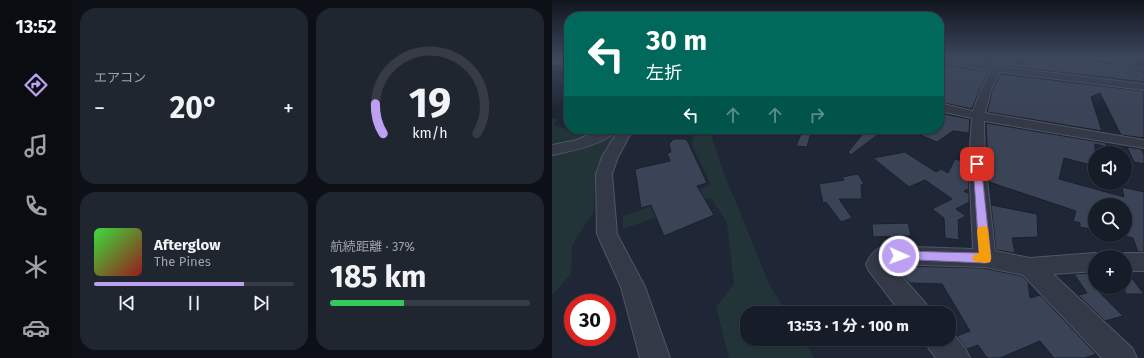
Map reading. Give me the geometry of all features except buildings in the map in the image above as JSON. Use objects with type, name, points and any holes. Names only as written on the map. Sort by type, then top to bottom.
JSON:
[{"type":"street","points":[[985,258],[977,164],[978,116],[986,90],[994,75]]},
{"type":"street","points":[[1044,75],[1144,87]]},
{"type":"street","points":[[944,108],[978,116],[1144,144]]},
{"type":"street","points":[[552,150],[575,145],[604,134]]},
{"type":"street","points":[[623,134],[610,157],[604,174],[607,234],[632,287],[655,358]]},
{"type":"street","points":[[911,306],[877,264],[885,255],[985,258],[1030,267],[1088,263]]},
{"type":"street","points":[[1132,262],[1144,262]]},
{"type":"street","points":[[1030,267],[1122,358]]},
{"type":"street","points":[[945,346],[955,358]]},
{"type":"shaded area","points":[[552,119],[557,119],[554,125],[564,128],[564,134],[598,134],[590,138],[552,148]]},
{"type":"shaded area","points":[[610,134],[618,134],[605,149],[596,169],[593,213],[572,245],[571,274],[552,295],[552,152]]},
{"type":"shaded area","points":[[693,134],[712,134],[725,176],[770,286],[783,306],[740,306],[740,346],[807,346],[814,358],[729,358],[716,307],[734,284],[727,223],[711,198],[623,229],[623,216],[711,185],[692,145]]},
{"type":"slow traffic","points":[[978,258],[985,258],[983,230]]},
{"type":"route","points":[[899,256],[985,258],[977,164]]}]
